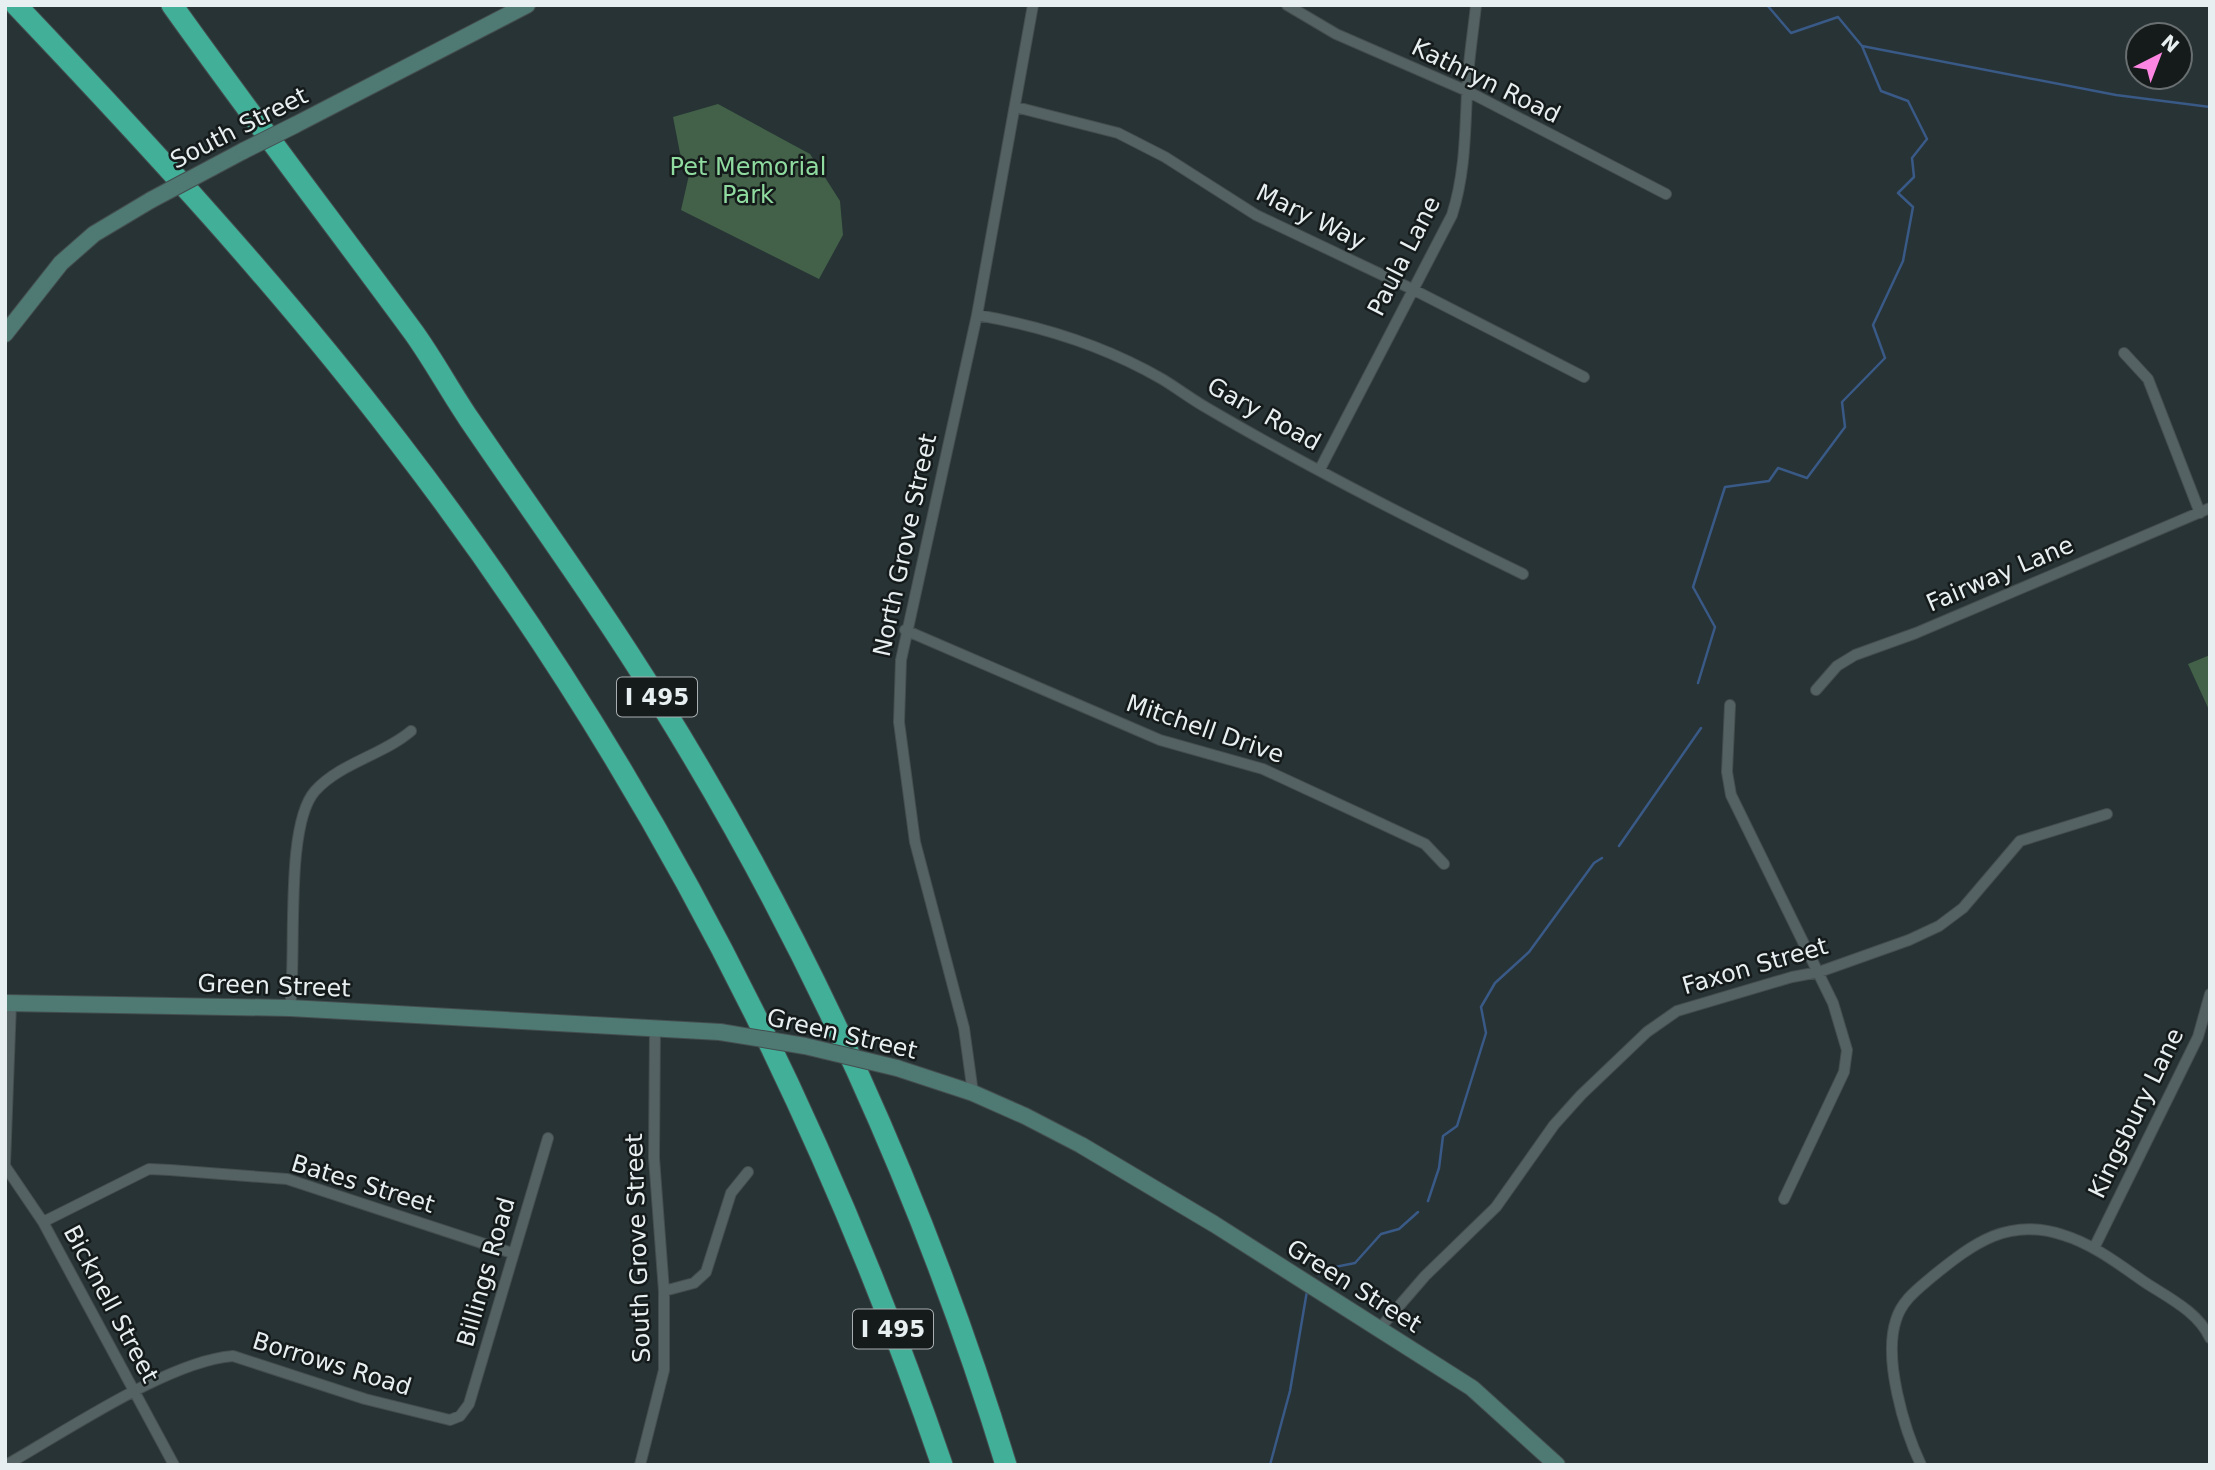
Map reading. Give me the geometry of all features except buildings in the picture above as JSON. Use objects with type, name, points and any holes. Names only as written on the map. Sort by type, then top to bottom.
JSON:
[{"type":"highway","name":"I 495","points":[[16,5],[123,117],[327,351],[399,442],[570,686],[675,861],[753,1009],[839,1195],[918,1396],[942,1465]]},
{"type":"highway","name":"I 495","points":[[172,5],[304,189],[417,337],[468,417],[561,549],[676,729],[747,854],[829,1014],[900,1173],[955,1314],[1006,1465]]},
{"type":"highway","points":[[955,1314],[1019,1465]]},
{"type":"highway","points":[[918,1396],[935,1465]]},
{"type":"main road","name":"South Street","points":[[5,334],[61,263],[94,234],[243,151],[527,5]]},
{"type":"main road","name":"Green Street","points":[[8,1003],[290,1008],[654,1026],[720,1032],[814,1048],[897,1068],[973,1093],[1081,1145],[1380,1328],[1472,1388],[1557,1465]]},
{"type":"street","name":"North Grove Street","points":[[973,1093],[964,1028],[915,842],[899,722],[905,630],[977,315],[1001,173],[1017,107],[1023,52],[1033,5]]},
{"type":"street","name":"Kathryn Road","points":[[1287,5],[1336,34],[1467,92],[1666,194]]},
{"type":"street","name":"Paula Lane","points":[[1320,469],[1452,215],[1461,187],[1468,130],[1467,92],[1476,5]]},
{"type":"street","name":"Mary Way","points":[[1017,107],[1118,133],[1165,157],[1256,215],[1412,289],[1584,377]]},
{"type":"street","name":"Gary Road","points":[[977,315],[1025,323],[1068,336],[1138,366],[1206,408],[1424,526],[1522,574]]},
{"type":"street","points":[[2124,353],[2148,379],[2205,510]]},
{"type":"street","name":"Fairway Lane","points":[[1816,690],[1837,666],[1855,655],[1916,633],[2041,577],[2205,510]]},
{"type":"street","name":"Mitchell Drive","points":[[905,630],[1160,740],[1263,769],[1424,844],[1444,864]]},
{"type":"street","points":[[1730,705],[1727,772],[1731,795],[1819,972],[1843,1032],[1847,1050],[1844,1072],[1784,1199]]},
{"type":"street","points":[[290,1008],[298,826],[315,791],[342,771],[392,747],[411,731]]},
{"type":"street","name":"Faxon Street","points":[[1380,1328],[1425,1276],[1496,1207],[1554,1125],[1572,1105],[1647,1032],[1676,1011],[1792,977],[1819,972],[1939,926],[1963,908],[2020,841],[2106,814]]},
{"type":"street","name":"Kingsbury Lane","points":[[2094,1248],[2198,1037],[2210,994]]},
{"type":"street","name":"Bicknell Street","points":[[8,1003],[5,1165],[43,1222],[174,1465]]},
{"type":"street","name":"South Grove Street","points":[[640,1465],[664,1370],[664,1291],[654,1158],[654,1026]]},
{"type":"street","name":"Billings Road","points":[[460,1416],[469,1404],[548,1138]]},
{"type":"street","name":"Bates Street","points":[[43,1222],[149,1169],[170,1170],[287,1179],[512,1253]]},
{"type":"street","points":[[664,1291],[694,1283],[706,1272],[732,1193],[748,1172]]},
{"type":"street","points":[[1921,1465],[1913,1447],[1891,1360],[1892,1335],[1903,1304],[1966,1250],[1987,1237],[2010,1230],[2032,1229],[2062,1234],[2094,1248],[2187,1310],[2206,1328],[2210,1338]]},
{"type":"street","name":"Borrows Road","points":[[6,1465],[134,1392],[217,1357],[233,1356],[365,1399],[450,1420],[460,1416]]},
{"type":"green space","name":"Pet Memorial Park","points":[[718,104],[810,154],[840,201],[843,235],[819,279],[681,210],[689,175],[680,153],[673,117]]},
{"type":"green space","points":[[2210,655],[2210,712],[2188,664]]},
{"type":"waterway","points":[[1767,5],[1791,33],[1838,17],[1862,46],[2116,95],[2210,107]]},
{"type":"waterway","points":[[1698,683],[1715,627],[1693,587],[1725,487],[1769,481],[1778,468],[1807,478],[1845,427],[1842,402],[1885,358],[1873,325],[1903,261],[1913,207],[1898,193],[1914,177],[1912,158],[1927,139],[1908,101],[1881,91],[1862,46]]},
{"type":"waterway","points":[[1619,846],[1701,728]]},
{"type":"waterway","points":[[1428,1201],[1439,1168],[1443,1136],[1457,1126],[1486,1033],[1481,1007],[1495,983],[1529,952],[1594,863],[1602,858]]},
{"type":"waterway","points":[[1319,1275],[1320,1270],[1355,1263],[1381,1234],[1399,1229],[1418,1212]]},
{"type":"waterway","points":[[1270,1465],[1290,1391],[1307,1291]]}]
